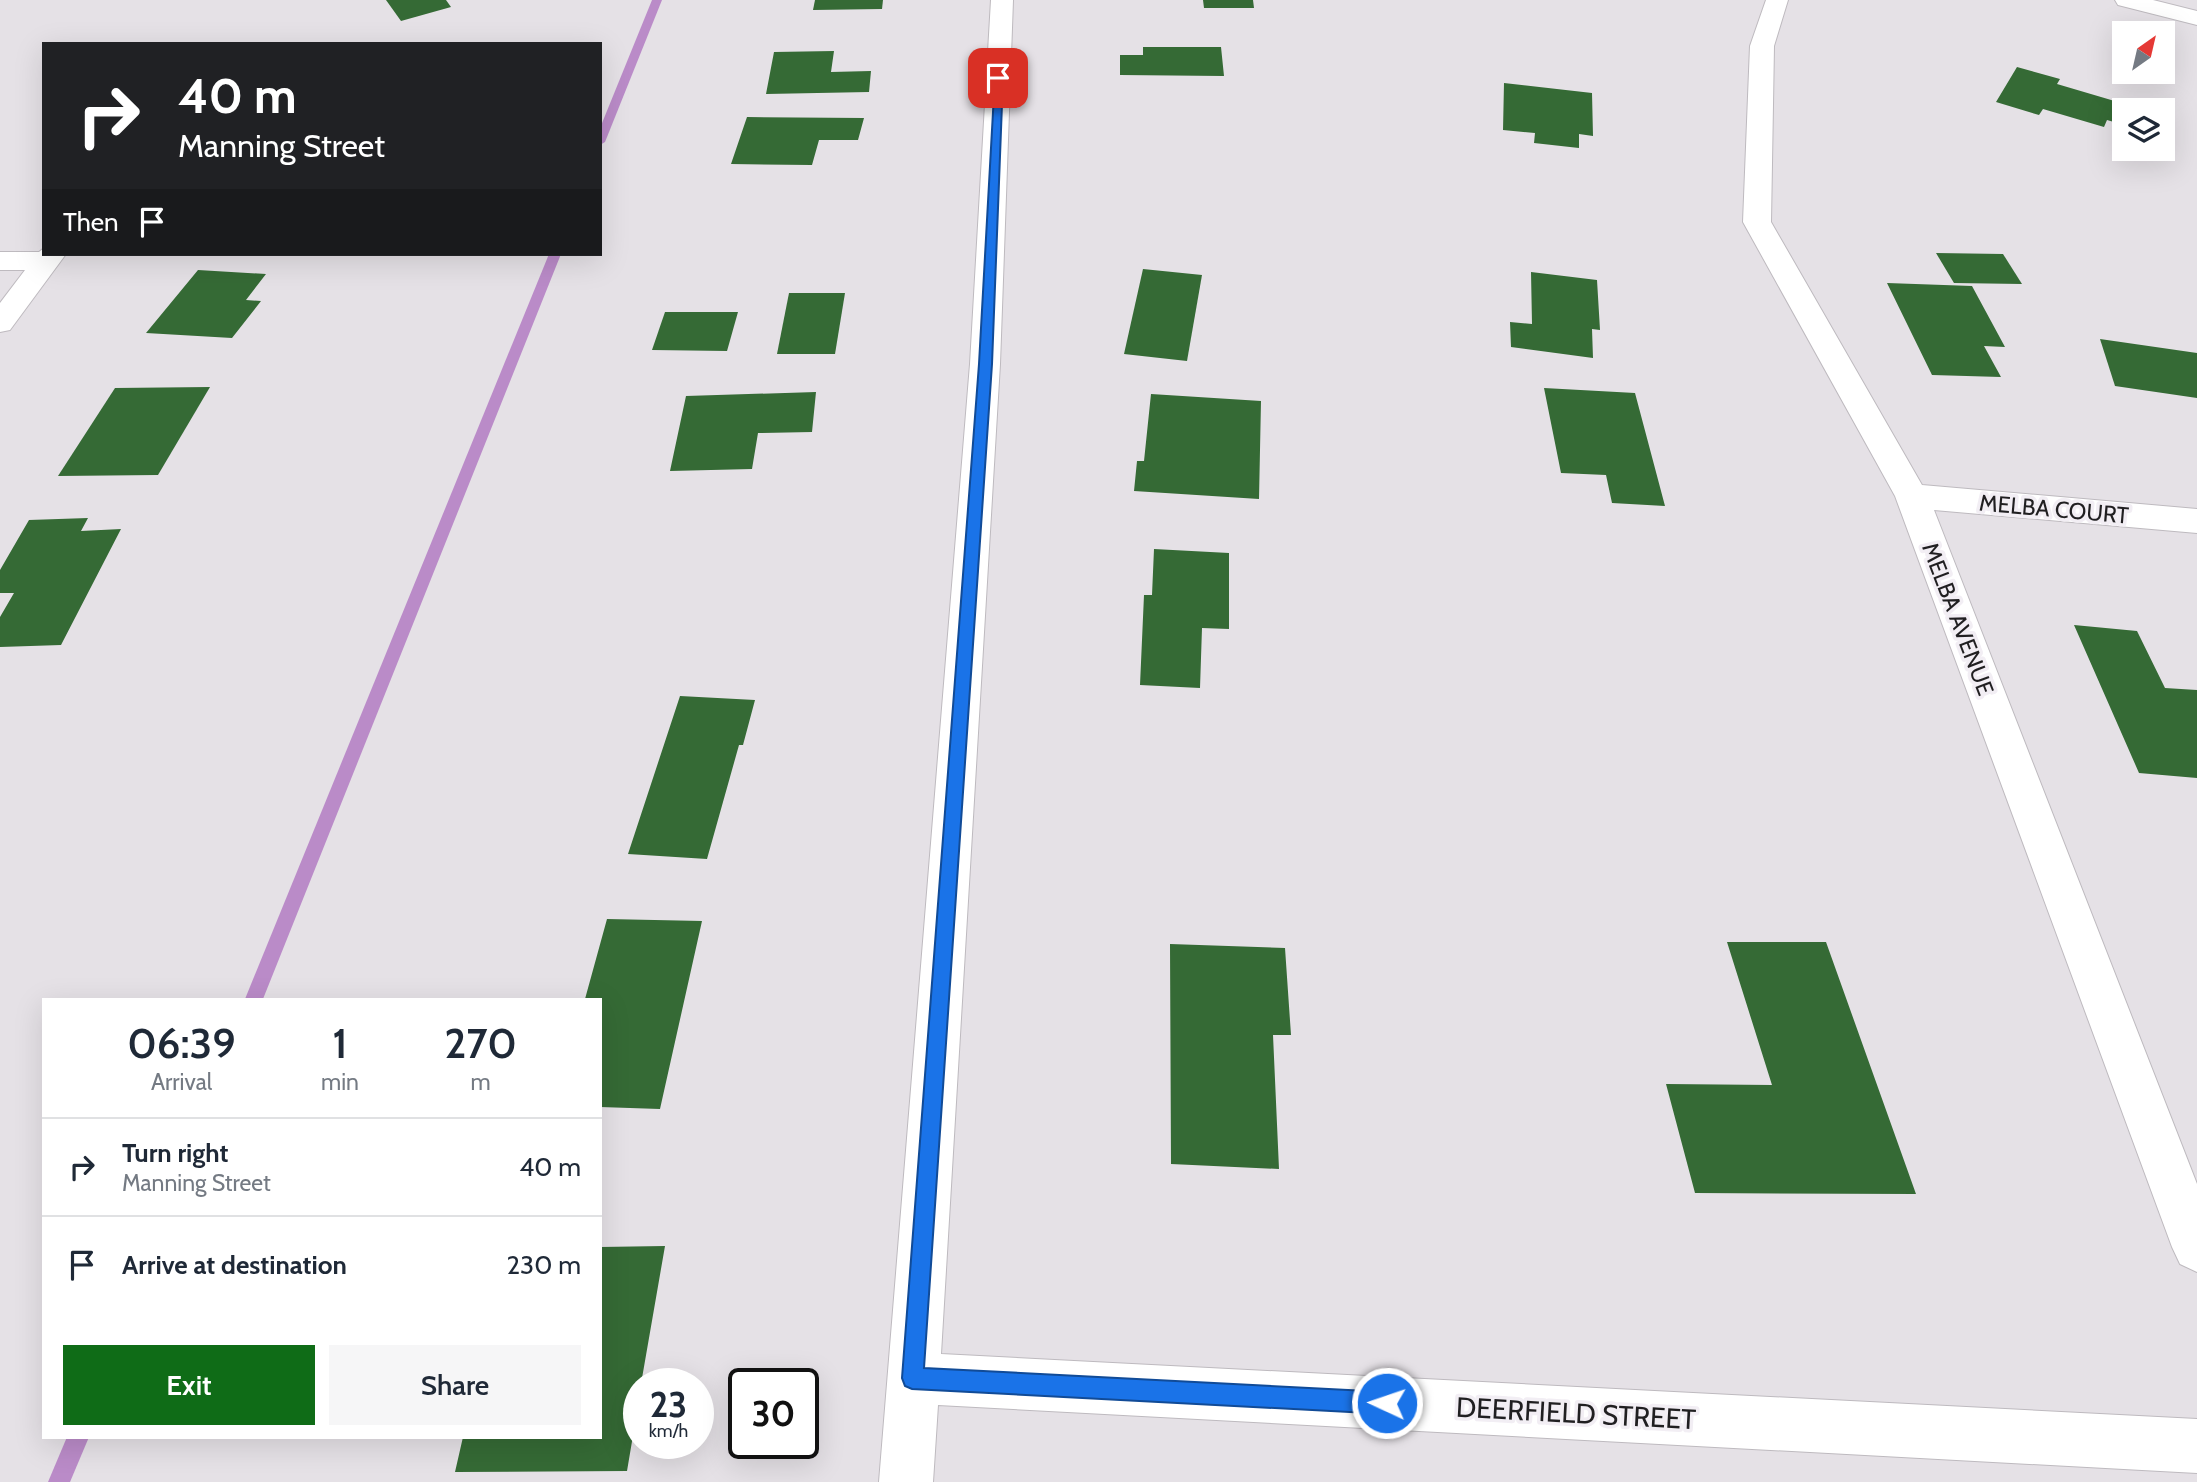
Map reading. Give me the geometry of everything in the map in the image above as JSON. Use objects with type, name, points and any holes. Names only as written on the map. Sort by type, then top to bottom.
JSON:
[{"type":"street","points":[[906,1482],[985,364],[1002,0]]},
{"type":"street","name":"MELBA AVENUE","points":[[1777,0],[1762,46],[1757,222],[1912,496],[2197,1247]]},
{"type":"street","points":[[2126,0],[2197,18]]},
{"type":"street","points":[[0,261],[49,258]]},
{"type":"street","points":[[0,323],[49,258]]},
{"type":"street","name":"MELBA COURT","points":[[1912,496],[2197,521]]},
{"type":"street","name":"DEERFIELD STREET","points":[[912,1378],[2197,1446]]},
{"type":"building","points":[[386,0],[446,0],[451,7],[401,21]]},
{"type":"building","points":[[815,0],[883,0],[882,9],[813,10]]},
{"type":"building","points":[[1203,0],[1253,0],[1254,8],[1204,8]]},
{"type":"building","points":[[1143,47],[1221,47],[1224,76],[1120,75],[1120,55],[1143,55]]},
{"type":"building","points":[[834,51],[831,72],[871,71],[869,92],[766,94],[774,52]]},
{"type":"building","points":[[2017,67],[2060,79],[2057,84],[2112,100],[2112,121],[2107,120],[2104,127],[2043,109],[2039,115],[1996,102]]},
{"type":"building","points":[[1504,83],[1592,93],[1593,136],[1579,134],[1579,148],[1534,143],[1535,133],[1503,130]]},
{"type":"building","points":[[747,117],[864,118],[858,140],[819,140],[812,165],[731,164]]},
{"type":"building","points":[[1936,253],[2003,254],[2022,284],[1954,283]]},
{"type":"building","points":[[1143,269],[1202,275],[1187,361],[1124,354]]},
{"type":"building","points":[[198,270],[266,274],[246,300],[261,301],[232,338],[146,333]]},
{"type":"building","points":[[1531,272],[1597,280],[1600,330],[1592,329],[1593,358],[1511,347],[1510,322],[1532,324]]},
{"type":"building","points":[[1887,283],[1972,286],[2005,347],[1984,346],[2001,377],[1932,375]]},
{"type":"building","points":[[789,293],[845,293],[835,354],[777,354]]},
{"type":"building","points":[[665,312],[738,312],[727,351],[652,350]]},
{"type":"building","points":[[2100,339],[2197,353],[2197,398],[2115,386]]},
{"type":"building","points":[[210,387],[158,475],[58,476],[115,388]]},
{"type":"building","points":[[1544,388],[1635,393],[1665,506],[1612,503],[1606,475],[1561,473]]},
{"type":"building","points":[[816,392],[812,432],[758,433],[752,469],[670,471],[686,396]]},
{"type":"building","points":[[1151,394],[1261,401],[1259,499],[1134,491],[1137,461],[1144,461]]},
{"type":"building","points":[[88,518],[81,531],[121,529],[61,645],[0,647],[0,617],[14,593],[0,593],[0,570],[29,520]]},
{"type":"building","points":[[1154,549],[1229,553],[1229,629],[1202,628],[1200,688],[1140,685],[1144,595],[1152,595]]},
{"type":"building","points":[[2074,625],[2137,631],[2165,688],[2197,690],[2197,778],[2139,773]]},
{"type":"building","points":[[680,696],[755,700],[743,745],[739,745],[707,859],[628,854]]},
{"type":"building","points":[[607,919],[702,921],[660,1109],[602,1107],[602,998],[585,998]]},
{"type":"building","points":[[1727,942],[1826,942],[1916,1194],[1695,1193],[1666,1084],[1772,1085]]},
{"type":"building","points":[[1170,944],[1285,948],[1291,1035],[1273,1035],[1279,1169],[1171,1164]]},
{"type":"building","points":[[665,1246],[644,1368],[623,1368],[623,1459],[629,1459],[627,1471],[455,1472],[463,1439],[602,1439],[602,1247]]},
{"type":"waterway","points":[[602,137],[657,0]]},
{"type":"waterway","points":[[254,998],[554,256]]},
{"type":"waterway","points":[[59,1482],[77,1439]]},
{"type":"route","points":[[998,78],[985,364],[912,1378],[1387,1403]]}]
